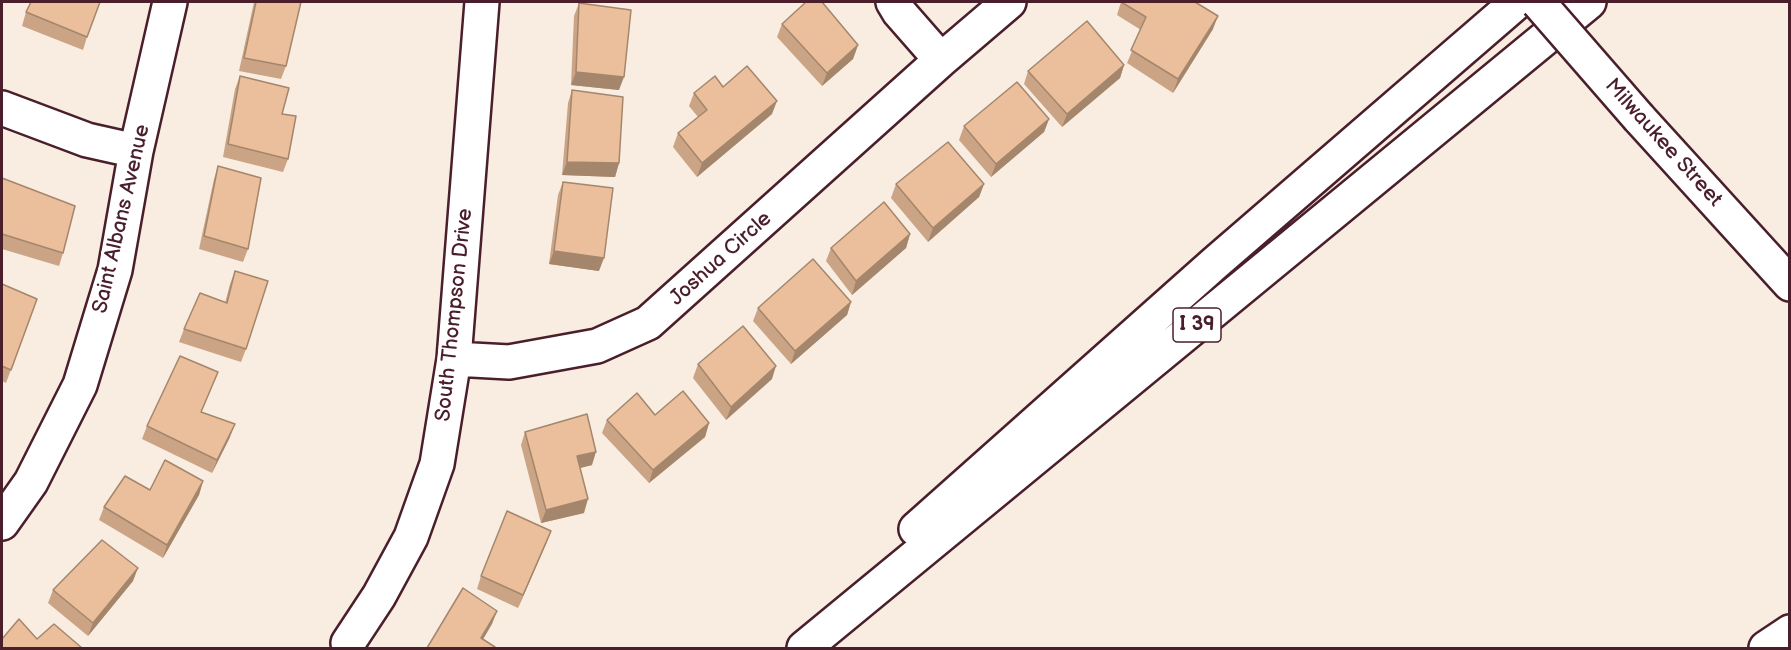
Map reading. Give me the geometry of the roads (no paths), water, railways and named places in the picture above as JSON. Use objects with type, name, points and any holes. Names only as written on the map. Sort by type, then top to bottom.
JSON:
[{"type":"main road","name":"Saint Albans Avenue","points":[[2,523],[31,482],[80,385],[115,270],[136,152],[170,2]]},
{"type":"main road","name":"South Thompson Drive","points":[[348,643],[379,596],[411,537],[437,464],[454,359],[482,2]]},
{"type":"main road","points":[[893,2],[941,60]]},
{"type":"main road","name":"Joshua Circle","points":[[454,359],[509,362],[597,346],[648,323],[941,60],[1009,2]]},
{"type":"main road","points":[[781,648],[1215,263],[1517,2]]},
{"type":"main road","name":"Milwaukee Street","points":[[1538,2],[1639,118],[1790,284]]},
{"type":"main road","name":"I 39","points":[[804,648],[1589,2]]},
{"type":"main road","points":[[2,108],[87,140],[136,152]]},
{"type":"main road","points":[[1766,648],[1790,632]]}]
